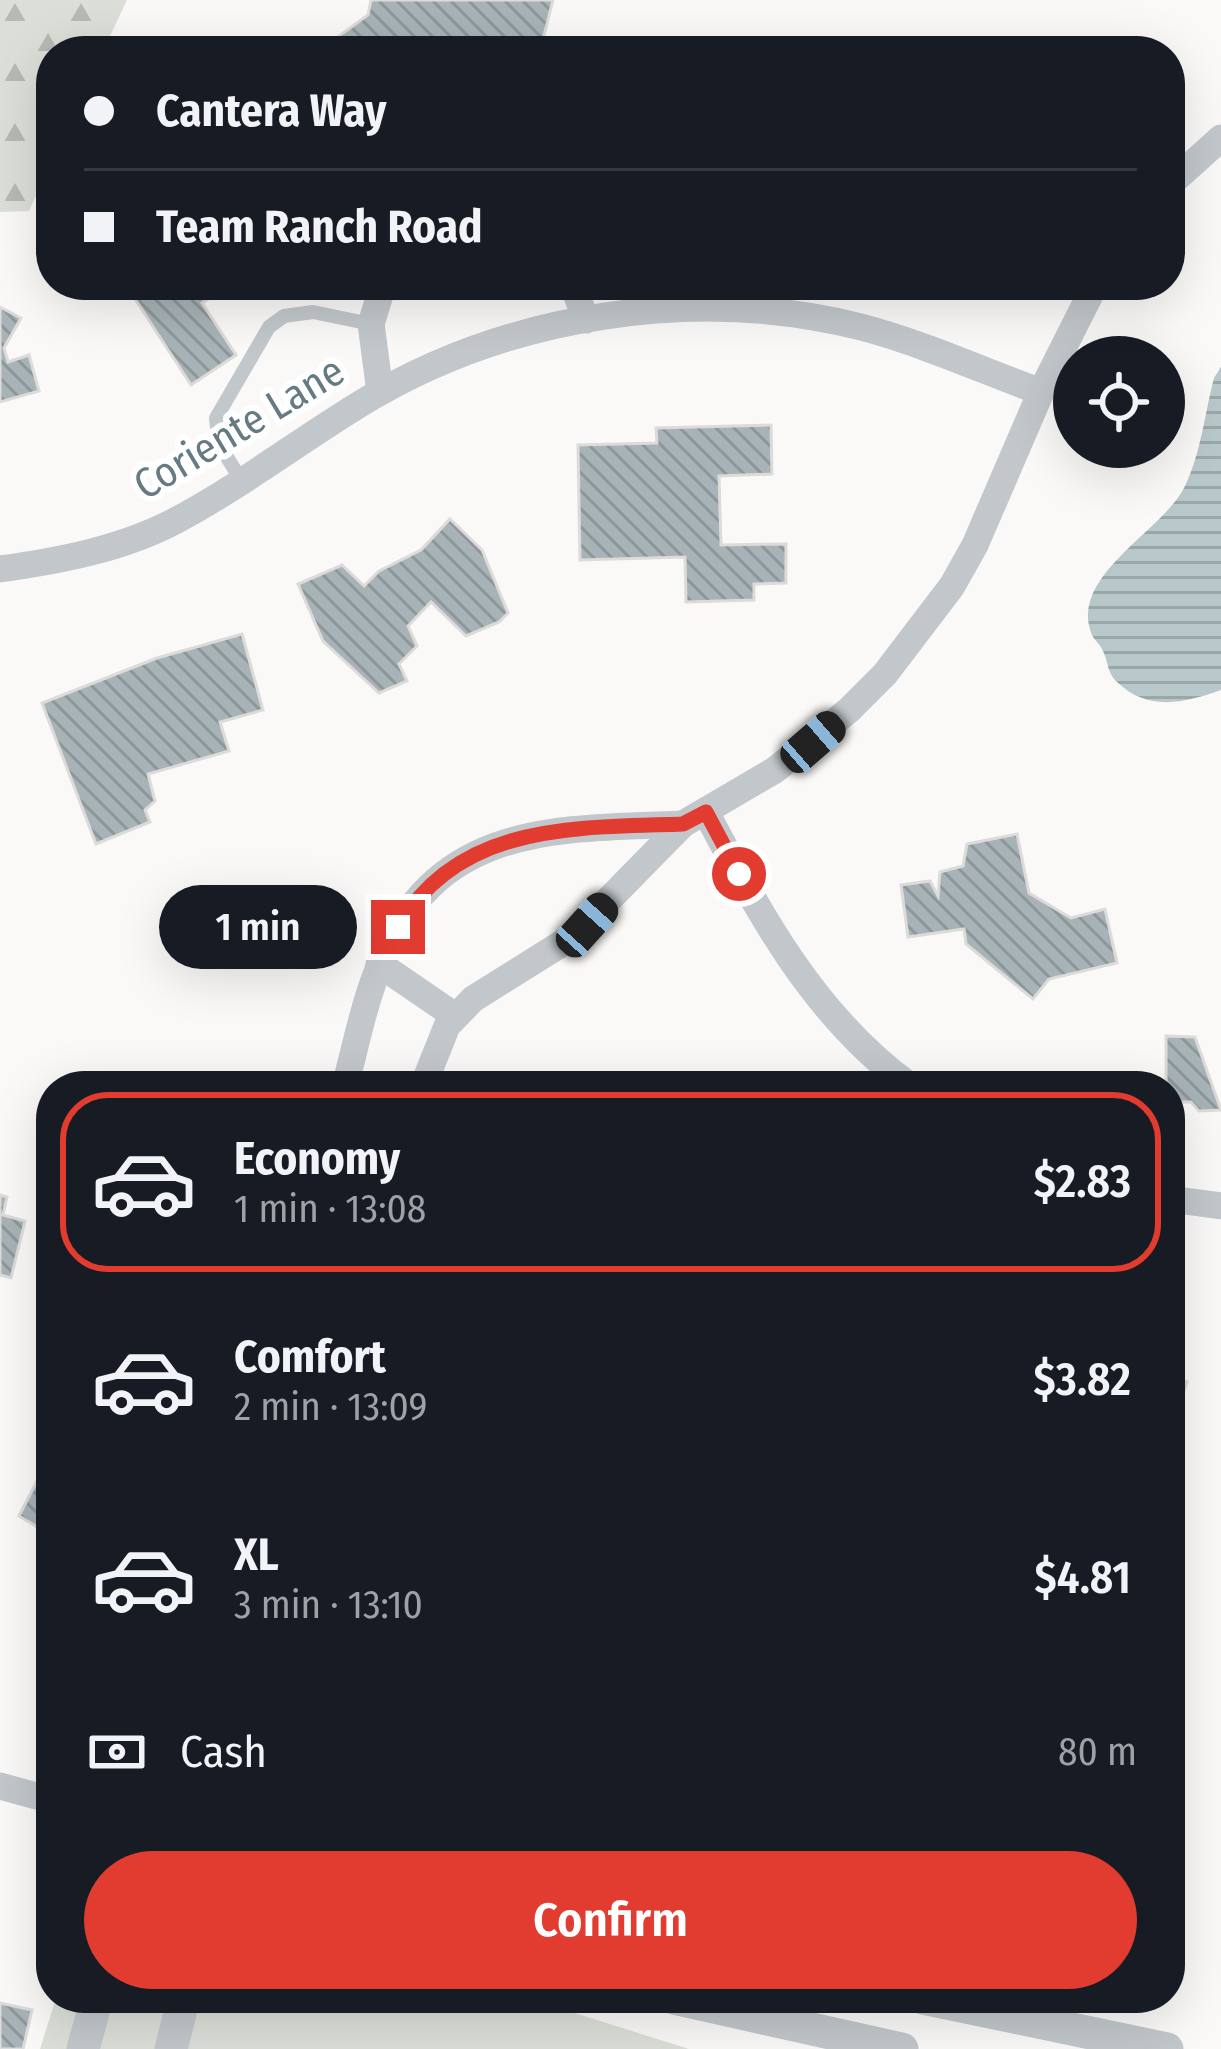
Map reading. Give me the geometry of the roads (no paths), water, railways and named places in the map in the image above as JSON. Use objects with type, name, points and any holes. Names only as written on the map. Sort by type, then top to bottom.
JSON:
[{"type":"street","points":[[1185,170],[1221,138]]},
{"type":"street","name":"Coriente Lane","points":[[377,300],[370,324],[380,392]]},
{"type":"street","points":[[579,300],[586,320]]},
{"type":"street","points":[[429,1071],[437,1044],[455,1016],[504,976],[587,925],[648,856],[695,818],[813,742],[918,635],[975,545],[1040,392],[1087,300]]},
{"type":"street","name":"Coriente Lane","points":[[0,569],[40,564],[173,522],[380,392],[469,353],[586,320],[668,309],[799,315],[892,336],[1040,392]]},
{"type":"street","points":[[349,1071],[380,964],[419,896],[478,850],[517,838],[695,818]]},
{"type":"street","points":[[695,818],[798,972],[892,1071]]},
{"type":"street","points":[[380,964],[455,1016]]},
{"type":"street","points":[[1185,1201],[1221,1207]]},
{"type":"street","points":[[0,1786],[36,1796]]},
{"type":"street","points":[[83,2049],[93,2013]]},
{"type":"street","points":[[171,2049],[180,2013]]},
{"type":"street","points":[[740,2013],[902,2049]]},
{"type":"street","points":[[995,2013],[1167,2049]]},
{"type":"lane","points":[[241,480],[219,444],[216,418],[269,327],[284,316],[313,312],[370,324]]}]
